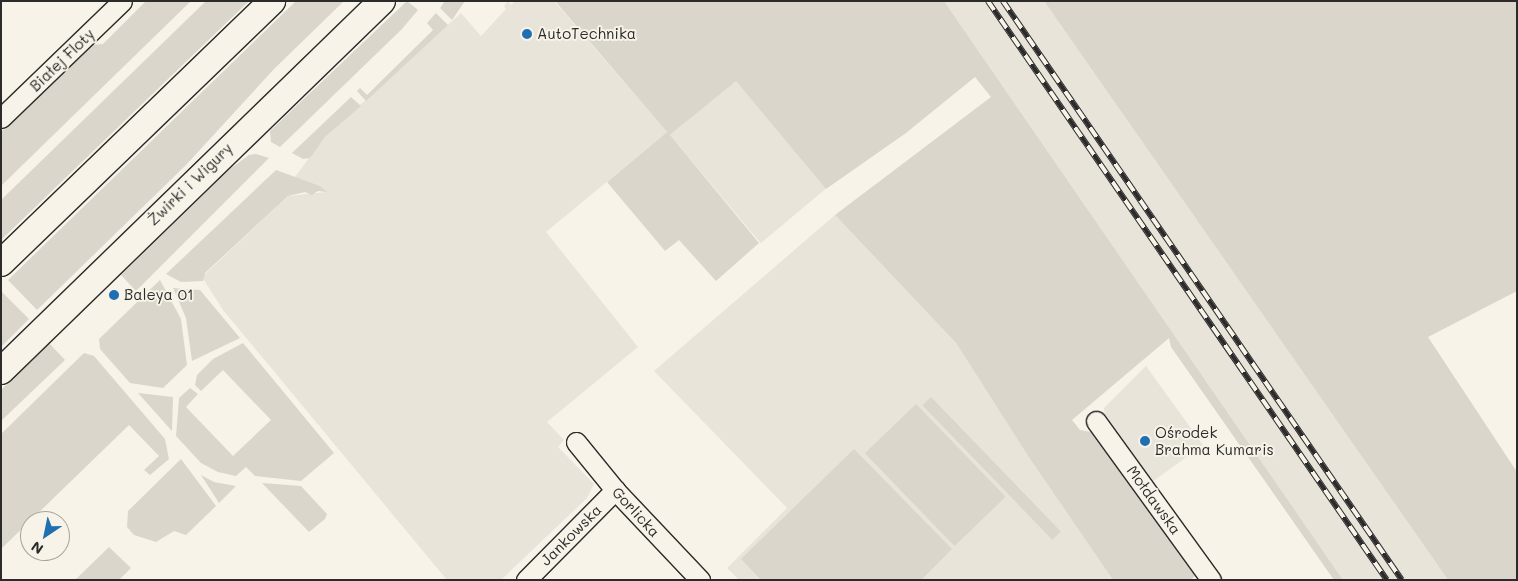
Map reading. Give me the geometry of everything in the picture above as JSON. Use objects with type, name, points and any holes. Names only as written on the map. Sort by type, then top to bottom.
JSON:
[{"type":"main road","points":[[1,263],[272,1]]},
{"type":"main road","name":"Żwirki i Wigury","points":[[1,371],[382,1]]},
{"type":"street","name":"Białej Floty","points":[[1,118],[122,1]]},
{"type":"street","name":"Mołdawska","points":[[1096,421],[1211,580]]},
{"type":"street","name":"Gorlicka","points":[[576,442],[615,490],[700,580]]},
{"type":"street","name":"Jankowska","points":[[526,580],[615,490]]},
{"type":"shaded area","points":[[146,1],[191,1],[1,186],[1,132],[91,45],[103,44]]},
{"type":"shaded area","points":[[206,1],[249,1],[1,240],[1,200]]},
{"type":"shaded area","points":[[296,1],[344,1],[274,69],[186,165],[37,310],[8,280]]},
{"type":"shaded area","points":[[407,1],[418,10],[402,29],[280,147],[271,142],[270,131]]},
{"type":"shaded area","points":[[445,1],[465,1],[452,20],[440,8]]},
{"type":"shaded area","points":[[508,1],[511,5],[515,1],[554,1],[667,132],[546,232],[638,347],[547,422],[564,440],[558,447],[594,484],[587,498],[501,580],[447,580],[223,310],[202,277],[288,196],[326,192],[320,186],[294,178],[325,137],[461,13],[481,36],[506,9],[504,6]]},
{"type":"shaded area","points":[[555,1],[944,1],[1343,580],[1334,580],[1171,347],[1169,338],[1072,420],[1080,430],[1096,433],[1198,573],[1191,580],[1113,580],[1028,456],[956,343],[835,215],[991,97],[975,77],[906,133],[826,189],[736,81],[670,135],[759,243],[716,281],[679,240],[665,251],[607,182],[667,132]]},
{"type":"shaded area","points":[[944,1],[1044,1],[1448,580],[1343,580]]},
{"type":"shaded area","points":[[1044,1],[1517,1],[1517,291],[1428,337],[1517,472],[1517,580],[1448,580]]},
{"type":"shaded area","points":[[436,13],[448,25],[366,101],[357,91],[360,88],[367,95],[433,30],[427,23]]},
{"type":"shaded area","points":[[736,80],[827,188],[761,243],[670,135]]},
{"type":"shaded area","points":[[351,97],[361,106],[325,137],[310,158],[303,159],[292,153]]},
{"type":"shaded area","points":[[256,154],[269,158],[136,291],[121,275],[230,169],[249,155]]},
{"type":"shaded area","points":[[276,170],[320,186],[327,192],[318,191],[312,195],[305,192],[288,196],[205,273],[203,281],[181,282],[166,274]]},
{"type":"shaded area","points":[[835,215],[956,343],[1028,456],[1113,580],[739,580],[727,568],[787,508],[654,371]]},
{"type":"shaded area","points":[[160,280],[181,319],[187,365],[163,388],[130,383],[100,349],[99,339]]},
{"type":"shaded area","points":[[173,288],[200,290],[240,338],[192,361],[186,318]]},
{"type":"shaded area","points":[[1,291],[29,319],[1,347]]},
{"type":"shaded area","points":[[49,343],[65,360],[1,421],[1,390]]},
{"type":"shaded area","points":[[243,343],[334,453],[301,481],[255,476],[246,467],[236,476],[218,472],[201,463],[176,436],[179,398],[190,388],[198,394],[186,407],[233,456],[271,420],[223,370],[201,391],[195,385],[197,375],[213,359]]},
{"type":"shaded area","points":[[84,353],[94,356],[165,439],[169,459],[150,475],[144,470],[159,456],[129,425],[40,511],[20,511],[20,531],[1,549],[1,434]]},
{"type":"shaded area","points":[[1146,366],[1203,445],[1152,482],[1105,415],[1104,408]]},
{"type":"shaded area","points":[[138,393],[173,397],[172,431]]},
{"type":"shaded area","points":[[931,397],[1061,532],[1052,540],[922,405]]},
{"type":"shaded area","points":[[916,404],[1006,497],[955,546],[865,453]]},
{"type":"shaded area","points":[[854,449],[952,549],[921,580],[761,580],[741,559]]},
{"type":"shaded area","points":[[181,459],[216,506],[186,535],[174,531],[156,542],[134,535],[127,527],[128,511]]},
{"type":"shaded area","points":[[201,475],[214,482],[236,486],[219,503]]},
{"type":"shaded area","points":[[262,483],[301,486],[327,514],[325,519],[309,532]]},
{"type":"shaded area","points":[[109,547],[131,568],[119,580],[75,580]]},
{"type":"railway","points":[[988,1],[1387,580]]},
{"type":"railway","points":[[1003,1],[1402,580]]},
{"type":"place","name":"AutoTechnika","points":[[527,34]]},
{"type":"place","name":"Baleya 01","points":[[114,295]]},
{"type":"place","name":"Ośrodek Brahma Kumaris","points":[[1145,441]]}]
